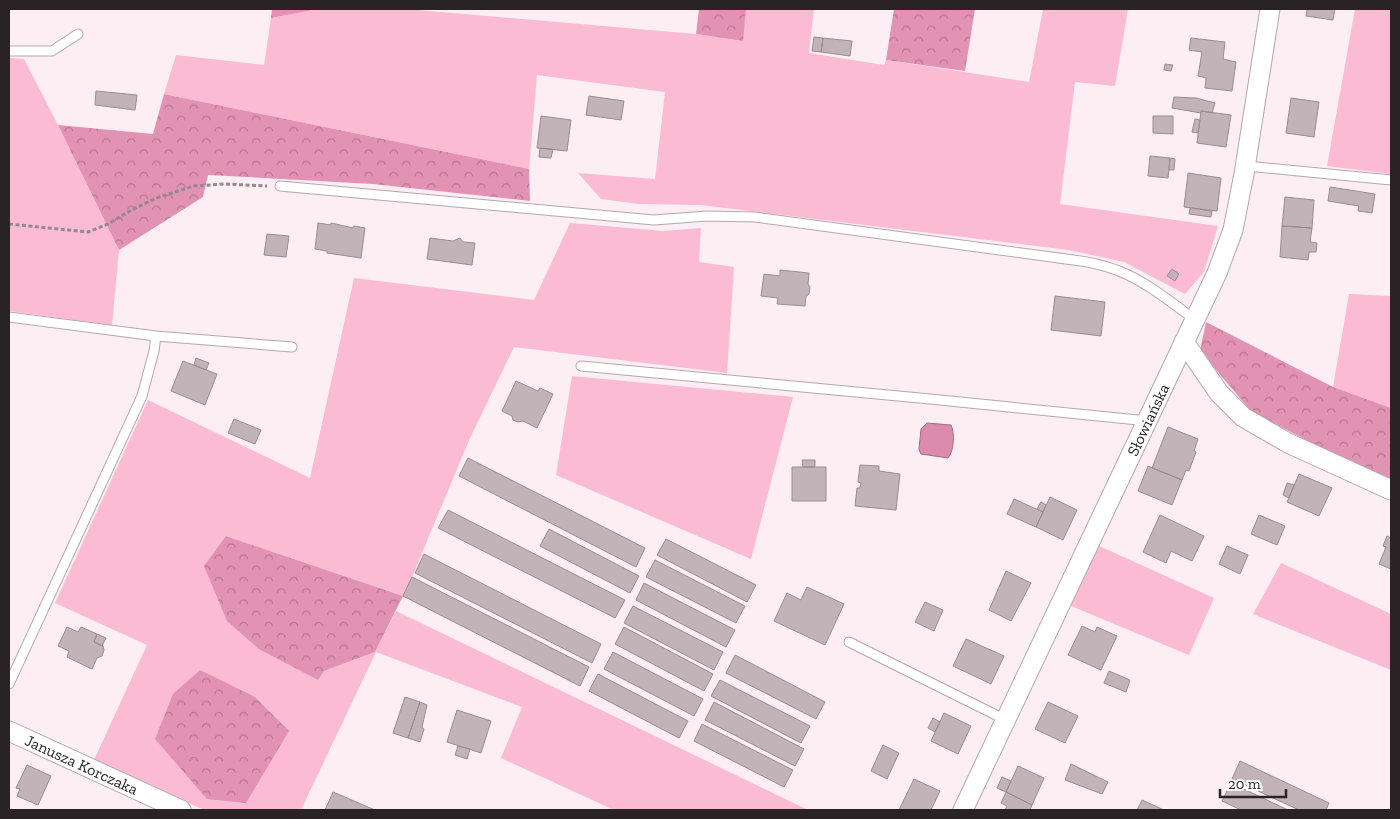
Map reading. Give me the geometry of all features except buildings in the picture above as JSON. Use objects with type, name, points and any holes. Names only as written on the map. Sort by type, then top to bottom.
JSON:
[{"type":"street","name":"Słowiańska","points":[[968,809],[1006,720],[1148,421],[1194,318],[1217,273],[1233,230],[1246,166],[1270,9]]},
{"type":"street","points":[[1184,342],[1219,393],[1243,417],[1288,442],[1391,490]]},
{"type":"street","name":"Janusza Korczaka","points":[[9,731],[181,810]]},
{"type":"lane","points":[[9,51],[52,51],[78,34]]},
{"type":"lane","points":[[1246,166],[1391,180]]},
{"type":"lane","points":[[280,186],[654,220],[707,216],[755,217],[1066,259],[1091,263],[1120,271],[1157,292],[1194,318]]},
{"type":"lane","points":[[9,317],[156,336],[292,347]]},
{"type":"lane","points":[[9,684],[142,396],[154,352],[156,336]]},
{"type":"lane","points":[[582,366],[1148,421]]},
{"type":"lane","points":[[849,642],[1006,720]]},
{"type":"path","points":[[9,224],[88,232],[108,224],[159,196],[194,186],[225,184],[280,186]]},
{"type":"shaded area","points":[[318,9],[406,9],[696,34],[742,41],[746,9],[814,9],[809,53],[884,65],[886,60],[1029,82],[1043,9],[1128,9],[1115,86],[1075,82],[1060,204],[1218,226],[1204,272],[1185,294],[1124,262],[1069,250],[701,205],[638,204],[601,199],[578,173],[655,179],[665,92],[537,75],[529,169],[164,94],[176,55],[264,65],[271,18]]},
{"type":"shaded area","points":[[1355,9],[1391,9],[1391,174],[1327,166]]},
{"type":"shaded area","points":[[9,58],[24,59],[119,250],[112,325],[9,311]]},
{"type":"shaded area","points":[[570,223],[663,231],[701,228],[699,262],[734,267],[727,373],[514,347],[470,438],[403,596],[226,536],[318,680],[324,671],[375,652],[396,611],[808,810],[614,810],[501,758],[522,707],[376,652],[301,810],[204,810],[94,760],[147,645],[55,603],[148,400],[310,478],[354,278],[534,300]]},
{"type":"shaded area","points":[[1349,294],[1391,296],[1391,408],[1333,387]]},
{"type":"shaded area","points":[[572,376],[793,397],[751,559],[556,475]]},
{"type":"shaded area","points":[[927,423],[951,425],[953,442],[952,451],[948,458],[921,454],[919,449],[921,429]]},
{"type":"shaded area","points":[[1097,545],[1214,598],[1189,655],[1071,606]]},
{"type":"shaded area","points":[[1281,563],[1391,614],[1391,670],[1253,614]]},
{"type":"green space","points":[[272,9],[318,9],[271,18]]},
{"type":"green space","points":[[699,9],[746,9],[743,41],[696,34]]},
{"type":"green space","points":[[894,9],[975,9],[965,71],[886,60]]},
{"type":"green space","points":[[164,94],[529,169],[530,201],[373,184],[208,175],[203,197],[119,250],[58,125],[153,134]]},
{"type":"green space","points":[[1206,322],[1333,387],[1391,408],[1391,482],[1251,411],[1200,351]]},
{"type":"green space","points":[[226,536],[403,596],[375,652],[324,671],[318,680],[259,649],[227,621],[204,566]]},
{"type":"green space","points":[[200,670],[255,697],[289,731],[246,803],[207,799],[155,739],[173,694]]}]
